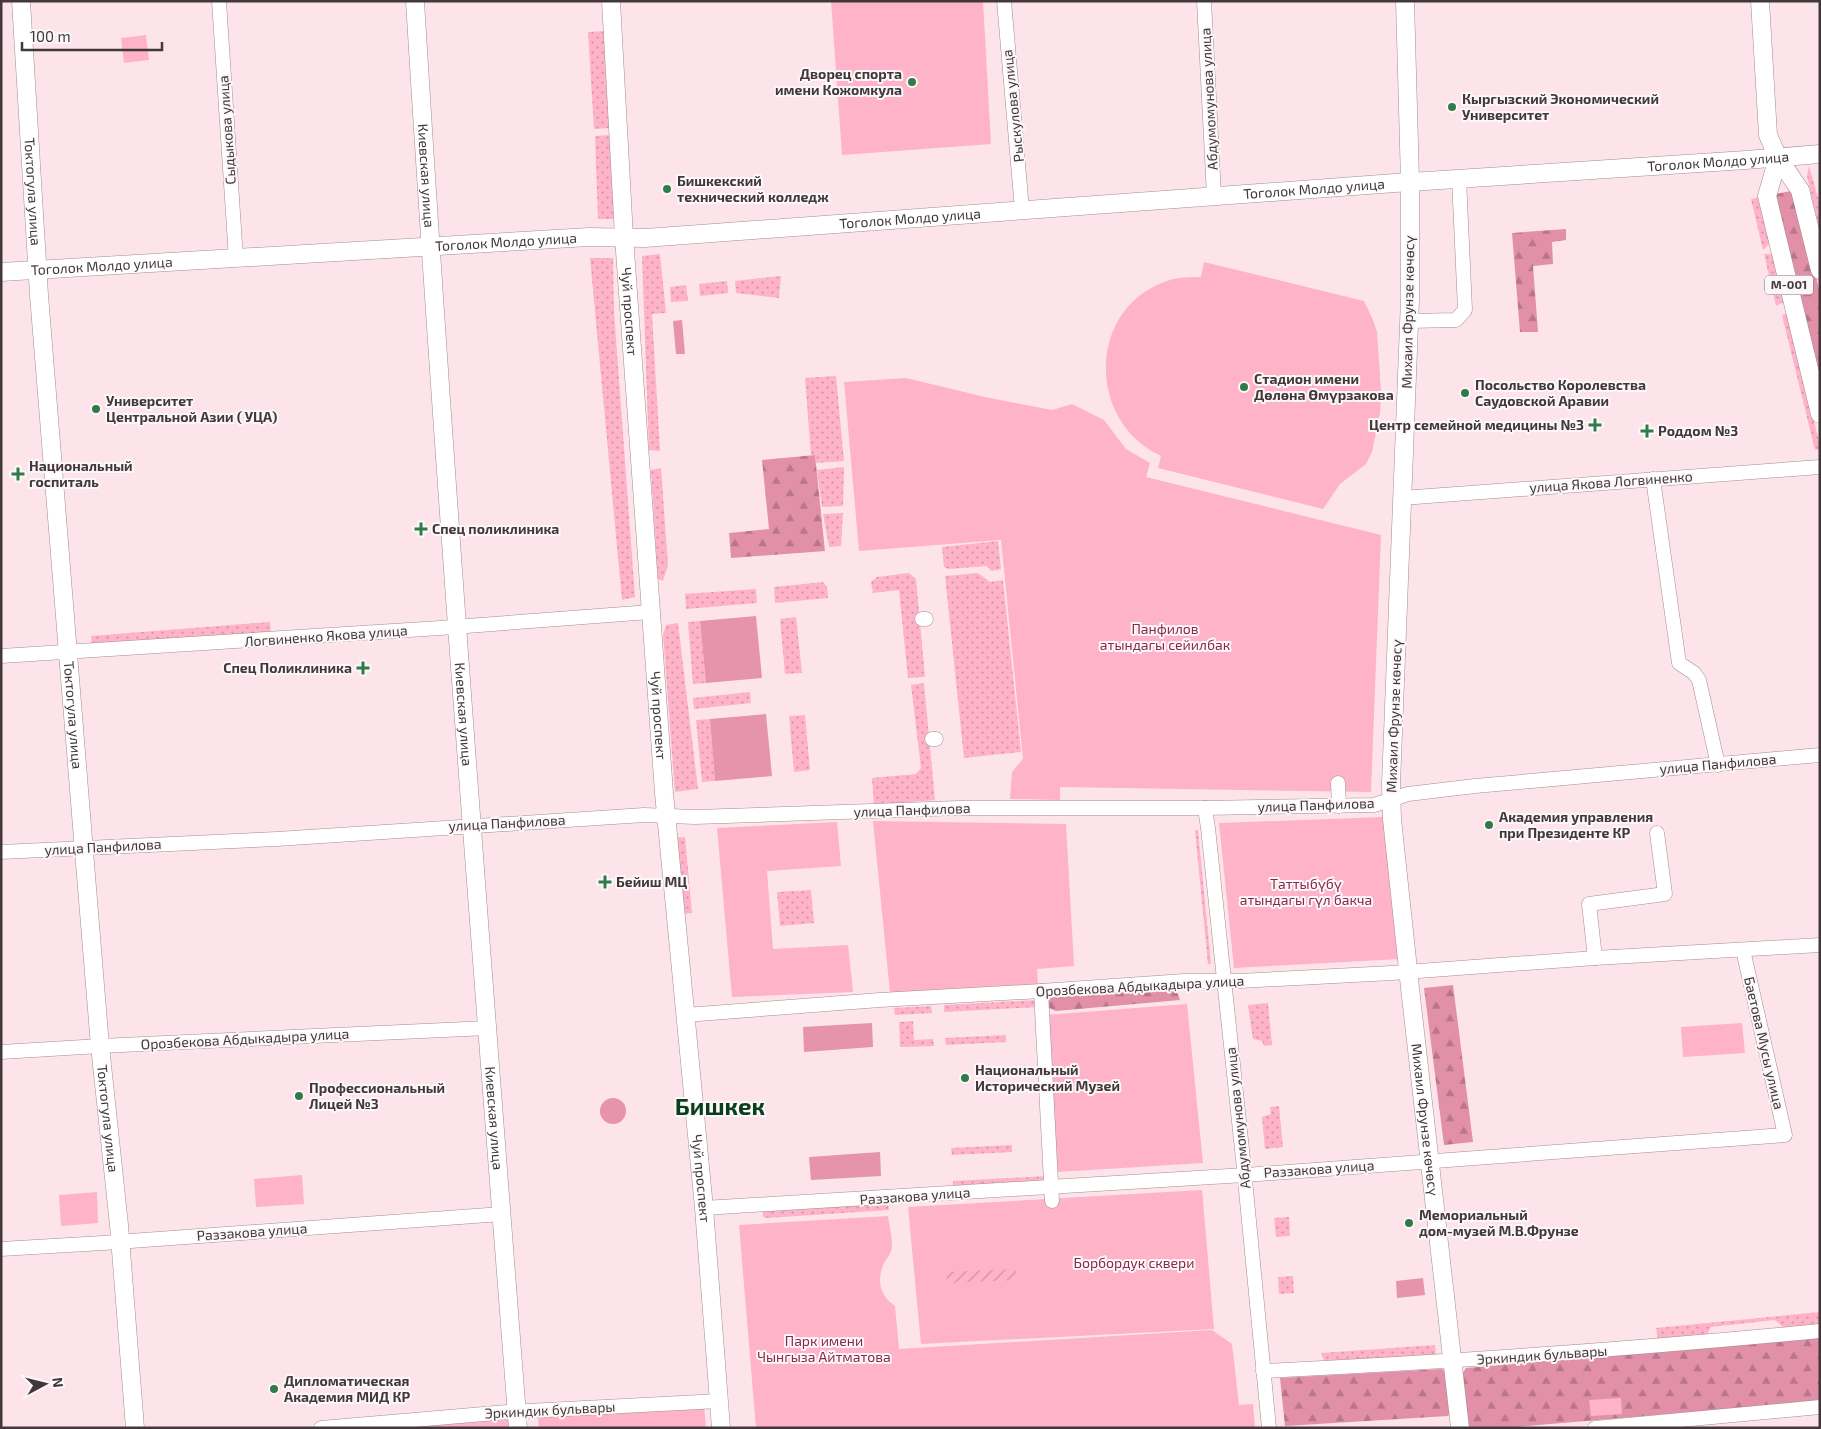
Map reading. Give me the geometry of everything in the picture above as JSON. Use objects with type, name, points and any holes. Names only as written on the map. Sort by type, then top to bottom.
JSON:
[{"type":"main road","name":"Токтогула улица","points":[[21,1],[38,270],[68,652],[100,1046],[120,1242],[135,1428]]},
{"type":"main road","name":"Киевская улица","points":[[415,1],[429,247],[518,1420]]},
{"type":"main road","name":"Чуй проспект","points":[[611,1],[624,237],[650,612],[666,815],[704,1208],[721,1428]]},
{"type":"main road","name":"Михаил Фрунзе көчөсү","points":[[1405,1],[1410,182],[1409,320],[1391,784],[1428,1161],[1460,1428]]},
{"type":"main road","name":"М-001","points":[[1760,1],[1768,135],[1778,158],[1800,190],[1820,270]]},
{"type":"main road","name":"Тоголок Молдо улица","points":[[1,272],[589,237],[644,238],[1459,178],[1820,154]]},
{"type":"main road","name":"М-001","points":[[1778,158],[1767,196],[1820,414]]},
{"type":"street","name":"Сыдыкова улица","points":[[219,1],[236,259]]},
{"type":"street","name":"Рыскулова улица","points":[[1004,1],[1022,210]]},
{"type":"street","name":"Абдумомунова улица","points":[[1204,1],[1214,196]]},
{"type":"street","points":[[1409,320],[1456,320],[1465,310],[1459,178]]},
{"type":"street","name":"улица Якова Логвиненко","points":[[1402,498],[1820,467]]},
{"type":"street","points":[[1653,479],[1679,663],[1694,673],[1699,680],[1718,765]]},
{"type":"street","name":"Логвиненко Якова улица","points":[[1,656],[650,612]]},
{"type":"street","name":"улица Панфилова","points":[[1,852],[277,839],[644,815],[700,817],[958,808],[1204,808],[1374,805],[1408,794],[1475,786],[1820,755]]},
{"type":"street","points":[[1338,783],[1339,806]]},
{"type":"street","name":"Абдумомунова улица","points":[[1204,808],[1208,828],[1245,1175],[1269,1428]]},
{"type":"street","points":[[1595,958],[1589,904],[1665,894],[1657,834]]},
{"type":"street","name":"Орозбекова Абдыкадыра улица","points":[[685,1014],[873,1000],[1184,981],[1224,981],[1408,972],[1595,958],[1820,945]]},
{"type":"street","name":"Баетова Мусы улица","points":[[1743,950],[1785,1135]]},
{"type":"street","points":[[1041,991],[1052,1194]]},
{"type":"street","name":"Орозбекова Абдыкадыра улица","points":[[1,1052],[488,1028]]},
{"type":"street","name":"Раззакова улица","points":[[704,1208],[1052,1194],[1245,1175],[1785,1135]]},
{"type":"street","name":"Раззакова улица","points":[[1,1249],[502,1214]]},
{"type":"street","name":"Эркиндик бульвары","points":[[1263,1371],[1645,1348],[1820,1331]]},
{"type":"street","name":"Эркиндик бульвары","points":[[321,1428],[518,1420],[719,1401]]},
{"type":"street","points":[[1595,1428],[1660,1425],[1820,1407]]},
{"type":"green space","name":"Дворец спорта имени Кожомкула","points":[[831,1],[983,1],[991,144],[842,155]]},
{"type":"green space","points":[[605,31],[610,128],[594,129],[588,32]]},
{"type":"green space","points":[[146,35],[149,60],[124,63],[121,38]]},
{"type":"green space","points":[[610,135],[614,219],[598,219],[595,136]]},
{"type":"green space","points":[[1809,166],[1820,205],[1820,234],[1807,176]]},
{"type":"green space","points":[[1796,190],[1820,294],[1820,380],[1776,194]]},
{"type":"green space","points":[[1761,197],[1771,242],[1763,250],[1751,199]]},
{"type":"green space","points":[[1566,229],[1566,240],[1552,242],[1553,264],[1533,266],[1538,332],[1520,332],[1512,233]]},
{"type":"green space","points":[[660,254],[666,313],[652,314],[660,451],[649,450],[642,256]]},
{"type":"green space","points":[[1764,254],[1772,254],[1784,302],[1776,306]]},
{"type":"green space","points":[[590,258],[613,258],[614,312],[635,597],[622,600]]},
{"type":"green space","name":"Стадион имени Дөлөна Өмүрзакова","points":[[1204,262],[1364,301],[1377,332],[1381,391],[1380,413],[1372,452],[1366,464],[1340,484],[1323,509],[1158,468],[1161,456],[1136,439],[1119,417],[1109,392],[1106,364],[1111,337],[1123,313],[1143,293],[1170,280],[1201,277]]},
{"type":"green space","points":[[781,276],[779,298],[736,293],[735,281]]},
{"type":"green space","points":[[727,281],[728,293],[700,296],[699,284]]},
{"type":"green space","points":[[686,285],[688,301],[671,302],[670,287]]},
{"type":"green space","points":[[1788,313],[1820,449],[1815,450],[1782,315]]},
{"type":"green space","points":[[836,376],[844,461],[816,463],[815,455],[811,455],[805,378]]},
{"type":"green space","name":"Панфилов атындагы сейилбак","points":[[906,378],[985,397],[1052,410],[1072,404],[1104,420],[1126,449],[1150,463],[1146,477],[1381,535],[1371,792],[1060,787],[1060,800],[1010,799],[1012,772],[1023,759],[1001,540],[859,551],[844,382]]},
{"type":"green space","points":[[815,455],[825,551],[731,558],[729,533],[769,529],[762,460]]},
{"type":"green space","points":[[844,467],[843,506],[822,507],[817,470]]},
{"type":"green space","points":[[661,468],[668,565],[663,581],[658,579],[651,470]]},
{"type":"green space","points":[[843,513],[841,546],[829,547],[823,514]]},
{"type":"green space","points":[[998,541],[1001,569],[991,571],[987,566],[949,569],[944,567],[942,547]]},
{"type":"green space","points":[[909,573],[916,579],[925,677],[908,678],[899,590],[873,593],[871,582],[877,577]]},
{"type":"green space","points":[[978,573],[990,582],[1003,580],[1021,752],[964,758],[945,576]]},
{"type":"green space","points":[[823,582],[827,587],[828,598],[775,603],[774,587]]},
{"type":"green space","points":[[756,589],[757,603],[686,609],[685,594]]},
{"type":"green space","points":[[796,617],[802,673],[785,674],[780,619]]},
{"type":"green space","points":[[700,621],[706,683],[693,684],[688,622]]},
{"type":"green space","points":[[270,622],[271,632],[92,645],[91,636]]},
{"type":"green space","points":[[678,623],[698,789],[675,792],[663,635],[666,625]]},
{"type":"green space","points":[[924,683],[935,800],[874,805],[872,778],[916,774],[921,768],[911,685]]},
{"type":"green space","points":[[750,692],[751,703],[694,709],[693,698]]},
{"type":"green space","points":[[805,715],[810,770],[794,772],[789,716]]},
{"type":"green space","points":[[710,719],[715,781],[702,782],[696,720]]},
{"type":"green space","name":"Таттыбүбү атындагы гүл бакча","points":[[1383,817],[1400,959],[1234,968],[1219,823]]},
{"type":"green space","points":[[873,821],[1066,824],[1074,966],[1037,969],[1038,986],[890,993]]},
{"type":"green space","points":[[837,822],[841,866],[767,871],[773,949],[848,945],[853,992],[732,997],[717,828]]},
{"type":"green space","points":[[1195,830],[1198,830],[1211,964],[1208,964]]},
{"type":"green space","points":[[685,837],[692,913],[681,914],[673,838]]},
{"type":"green space","points":[[811,890],[814,923],[780,926],[777,892]]},
{"type":"green space","points":[[1453,985],[1473,1142],[1444,1145],[1424,988]]},
{"type":"green space","points":[[1176,989],[1180,1000],[1056,1011],[1047,1007],[1047,998]]},
{"type":"green space","points":[[1038,1000],[1038,1007],[944,1012],[944,1005]]},
{"type":"green space","points":[[1268,1003],[1272,1045],[1264,1046],[1262,1041],[1253,1039],[1248,1005]]},
{"type":"green space","points":[[1187,1004],[1203,1163],[1057,1172],[1046,1015]]},
{"type":"green space","points":[[931,1006],[932,1013],[895,1015],[894,1008]]},
{"type":"green space","points":[[913,1021],[914,1040],[933,1039],[934,1046],[900,1047],[899,1022]]},
{"type":"green space","points":[[1742,1023],[1745,1053],[1683,1057],[1681,1027]]},
{"type":"green space","points":[[1006,1035],[1006,1042],[946,1045],[945,1038]]},
{"type":"green space","points":[[1279,1106],[1283,1147],[1265,1149],[1262,1117],[1271,1114],[1270,1107]]},
{"type":"green space","points":[[1012,1145],[1012,1152],[952,1155],[951,1148]]},
{"type":"green space","points":[[302,1175],[304,1204],[256,1207],[254,1179]]},
{"type":"green space","points":[[1047,1176],[1047,1182],[953,1187],[953,1181]]},
{"type":"green space","name":"Борбордук сквери","points":[[1202,1190],[1214,1329],[921,1344],[908,1207]]},
{"type":"green space","points":[[97,1192],[98,1223],[61,1226],[59,1195]]},
{"type":"green space","points":[[887,1201],[889,1210],[763,1217],[763,1210]]},
{"type":"green space","name":"Парк имени Чынгыза Айтматова","points":[[888,1216],[892,1248],[882,1268],[880,1280],[882,1292],[895,1306],[899,1349],[1212,1330],[1232,1344],[1239,1405],[1253,1404],[1255,1428],[756,1428],[739,1225]]},
{"type":"green space","points":[[1289,1217],[1290,1236],[1276,1237],[1274,1218]]},
{"type":"green space","points":[[1016,1269],[1016,1280],[947,1283],[946,1272]]},
{"type":"green space","points":[[1293,1276],[1294,1293],[1279,1294],[1278,1277]]},
{"type":"green space","points":[[1820,1312],[1820,1325],[1785,1329],[1775,1320],[1711,1327],[1706,1337],[1658,1341],[1656,1328]]},
{"type":"green space","points":[[1820,1338],[1820,1401],[1504,1428],[1470,1428],[1468,1425],[1462,1374],[1466,1368]]},
{"type":"green space","points":[[1435,1345],[1436,1355],[1325,1363],[1321,1353]]},
{"type":"green space","points":[[1442,1369],[1446,1372],[1451,1412],[1448,1416],[1285,1426],[1280,1378]]},
{"type":"green space","points":[[1621,1398],[1622,1414],[1591,1416],[1589,1400]]},
{"type":"green space","points":[[704,1406],[706,1428],[539,1428],[538,1417]]},
{"type":"green space","points":[[515,1419],[516,1428],[389,1428]]},
{"type":"shaded area","points":[[682,320],[685,354],[676,354],[673,321]]},
{"type":"shaded area","points":[[756,616],[762,678],[706,683],[700,621]]},
{"type":"shaded area","points":[[766,714],[772,776],[715,781],[710,719]]},
{"type":"shaded area","points":[[872,1023],[873,1047],[804,1052],[803,1027]]},
{"type":"shaded area","points":[[613,1098],[622,1102],[626,1111],[622,1120],[613,1124],[604,1120],[600,1111],[604,1102]]},
{"type":"shaded area","points":[[880,1152],[881,1176],[811,1180],[809,1157]]},
{"type":"shaded area","points":[[1423,1278],[1425,1295],[1397,1298],[1396,1281]]},
{"type":"place","name":"Дворец спорта имени Кожомкула","points":[[912,82]]},
{"type":"place","name":"Кыргызский Экономический Университет","points":[[1452,107]]},
{"type":"place","name":"Бишкекский технический колледж","points":[[667,189]]},
{"type":"place","name":"Стадион имени Дөлөна Өмүрзакова","points":[[1244,387]]},
{"type":"place","name":"Посольство Королевства Саудовской Аравии","points":[[1465,393]]},
{"type":"place","name":"Университет Центральной Азии ( УЦА)","points":[[96,409]]},
{"type":"place","name":"Центр семейной медицины №3","points":[[1595,425]]},
{"type":"place","name":"Роддом №3","points":[[1647,431]]},
{"type":"place","name":"Национальный госпиталь","points":[[18,474]]},
{"type":"place","name":"Спец поликлиника","points":[[421,529]]},
{"type":"place","name":"Спец Поликлиника","points":[[363,668]]},
{"type":"place","name":"Академия управления при Президенте КР","points":[[1489,825]]},
{"type":"place","name":"Бейиш МЦ","points":[[605,882]]},
{"type":"place","name":"Национальный Исторический Музей","points":[[965,1078]]},
{"type":"place","name":"Профессиональный Лицей №3","points":[[299,1096]]},
{"type":"place","name":"Мемориальный дом-музей М.В.Фрунзе","points":[[1409,1223]]},
{"type":"place","name":"Дипломатическая Академия МИД КР","points":[[274,1389]]},
{"type":"district","name":"Бишкек","points":[[720,1107]]}]
